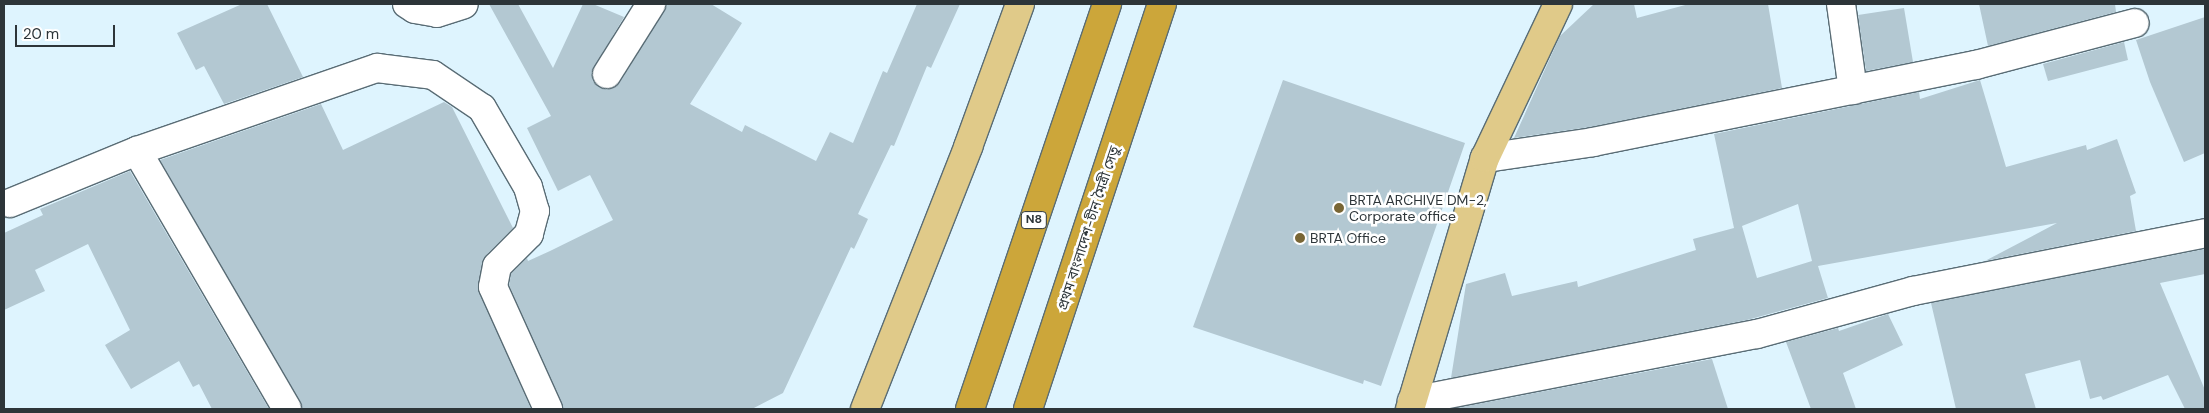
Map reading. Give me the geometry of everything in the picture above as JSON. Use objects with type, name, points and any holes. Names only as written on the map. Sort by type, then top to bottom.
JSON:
[{"type":"highway","name":"N8","points":[[970,409],[1106,4]]},
{"type":"highway","name":"প্রথম বাংলাদেশ-চীন মৈত্রী সেতু","points":[[1028,409],[1162,4]]},
{"type":"main road","points":[[864,409],[968,147],[1020,4]]},
{"type":"main road","points":[[1411,405],[1485,158],[1558,4]]},
{"type":"street","points":[[407,4],[415,9],[438,13],[464,4]]},
{"type":"street","points":[[607,74],[651,4]]},
{"type":"street","points":[[1841,4],[1853,90]]},
{"type":"street","points":[[1485,158],[1593,142],[1976,65],[2135,23]]},
{"type":"street","points":[[10,203],[137,151],[377,68],[433,75],[482,108],[528,187],[535,211],[529,234],[497,266],[493,287],[548,409]]},
{"type":"street","points":[[137,151],[287,409]]},
{"type":"street","points":[[1411,405],[1757,334],[1912,291],[2205,232]]},
{"type":"building","points":[[242,4],[267,4],[303,77],[224,104],[204,66],[196,70],[177,33]]},
{"type":"building","points":[[489,4],[518,4],[553,68],[583,4],[593,4],[624,17],[591,73],[593,82],[607,90],[620,82],[668,4],[711,4],[742,23],[690,104],[742,132],[745,125],[816,161],[830,132],[853,143],[883,71],[887,73],[917,4],[960,4],[931,68],[927,66],[894,146],[891,145],[858,214],[868,219],[854,249],[851,247],[783,393],[752,409],[563,409],[509,285],[511,274],[527,258],[528,261],[613,220],[590,175],[558,191],[527,128],[551,116]]},
{"type":"building","points":[[1594,4],[1634,4],[1637,18],[1689,4],[1768,4],[1782,88],[1590,127],[1514,138],[1560,36]]},
{"type":"building","points":[[1979,4],[2115,4],[2116,12],[1988,46]]},
{"type":"building","points":[[1904,8],[1913,62],[1866,71],[1858,15]]},
{"type":"building","points":[[2205,17],[2205,153],[2184,162],[2150,82],[2136,40]]},
{"type":"building","points":[[2124,42],[2128,60],[2048,81],[2043,64]]},
{"type":"building","points":[[1283,80],[1465,143],[1381,386],[1364,380],[1363,384],[1193,327]]},
{"type":"building","points":[[1980,80],[2006,167],[2086,145],[2087,150],[2117,139],[2136,193],[2130,196],[2136,231],[1985,261],[2057,223],[1818,266],[1828,298],[1747,320],[1451,378],[1466,284],[1505,273],[1512,296],[1577,281],[1578,287],[1696,250],[1693,239],[1734,228],[1714,134],[1919,92],[1920,99]],"holes":[[[1798,204],[1812,261],[1757,278],[1742,226]]]},
{"type":"building","points":[[444,102],[452,107],[513,228],[486,255],[478,285],[531,409],[303,409],[160,160],[321,104],[343,150]]},
{"type":"building","points":[[130,171],[269,409],[212,409],[199,384],[193,387],[179,361],[131,389],[105,345],[130,330],[88,244],[35,270],[45,291],[4,310],[4,233],[43,215],[40,209]]},
{"type":"building","points":[[2205,249],[2205,274],[2160,283],[2205,390],[2205,409],[2185,409],[2168,375],[2103,400],[2101,396],[2090,399],[2080,360],[2025,374],[2036,409],[1956,409],[1931,303]]},
{"type":"building","points":[[1888,314],[1903,345],[1843,373],[1856,409],[1811,409],[1786,342],[1838,328],[1839,331]]},
{"type":"building","points":[[1712,359],[1728,409],[1451,409]]},
{"type":"place","name":"BRTA ARCHIVE DM-2, Corporate office","points":[[1339,208]]},
{"type":"place","name":"BRTA Office","points":[[1300,238]]}]
